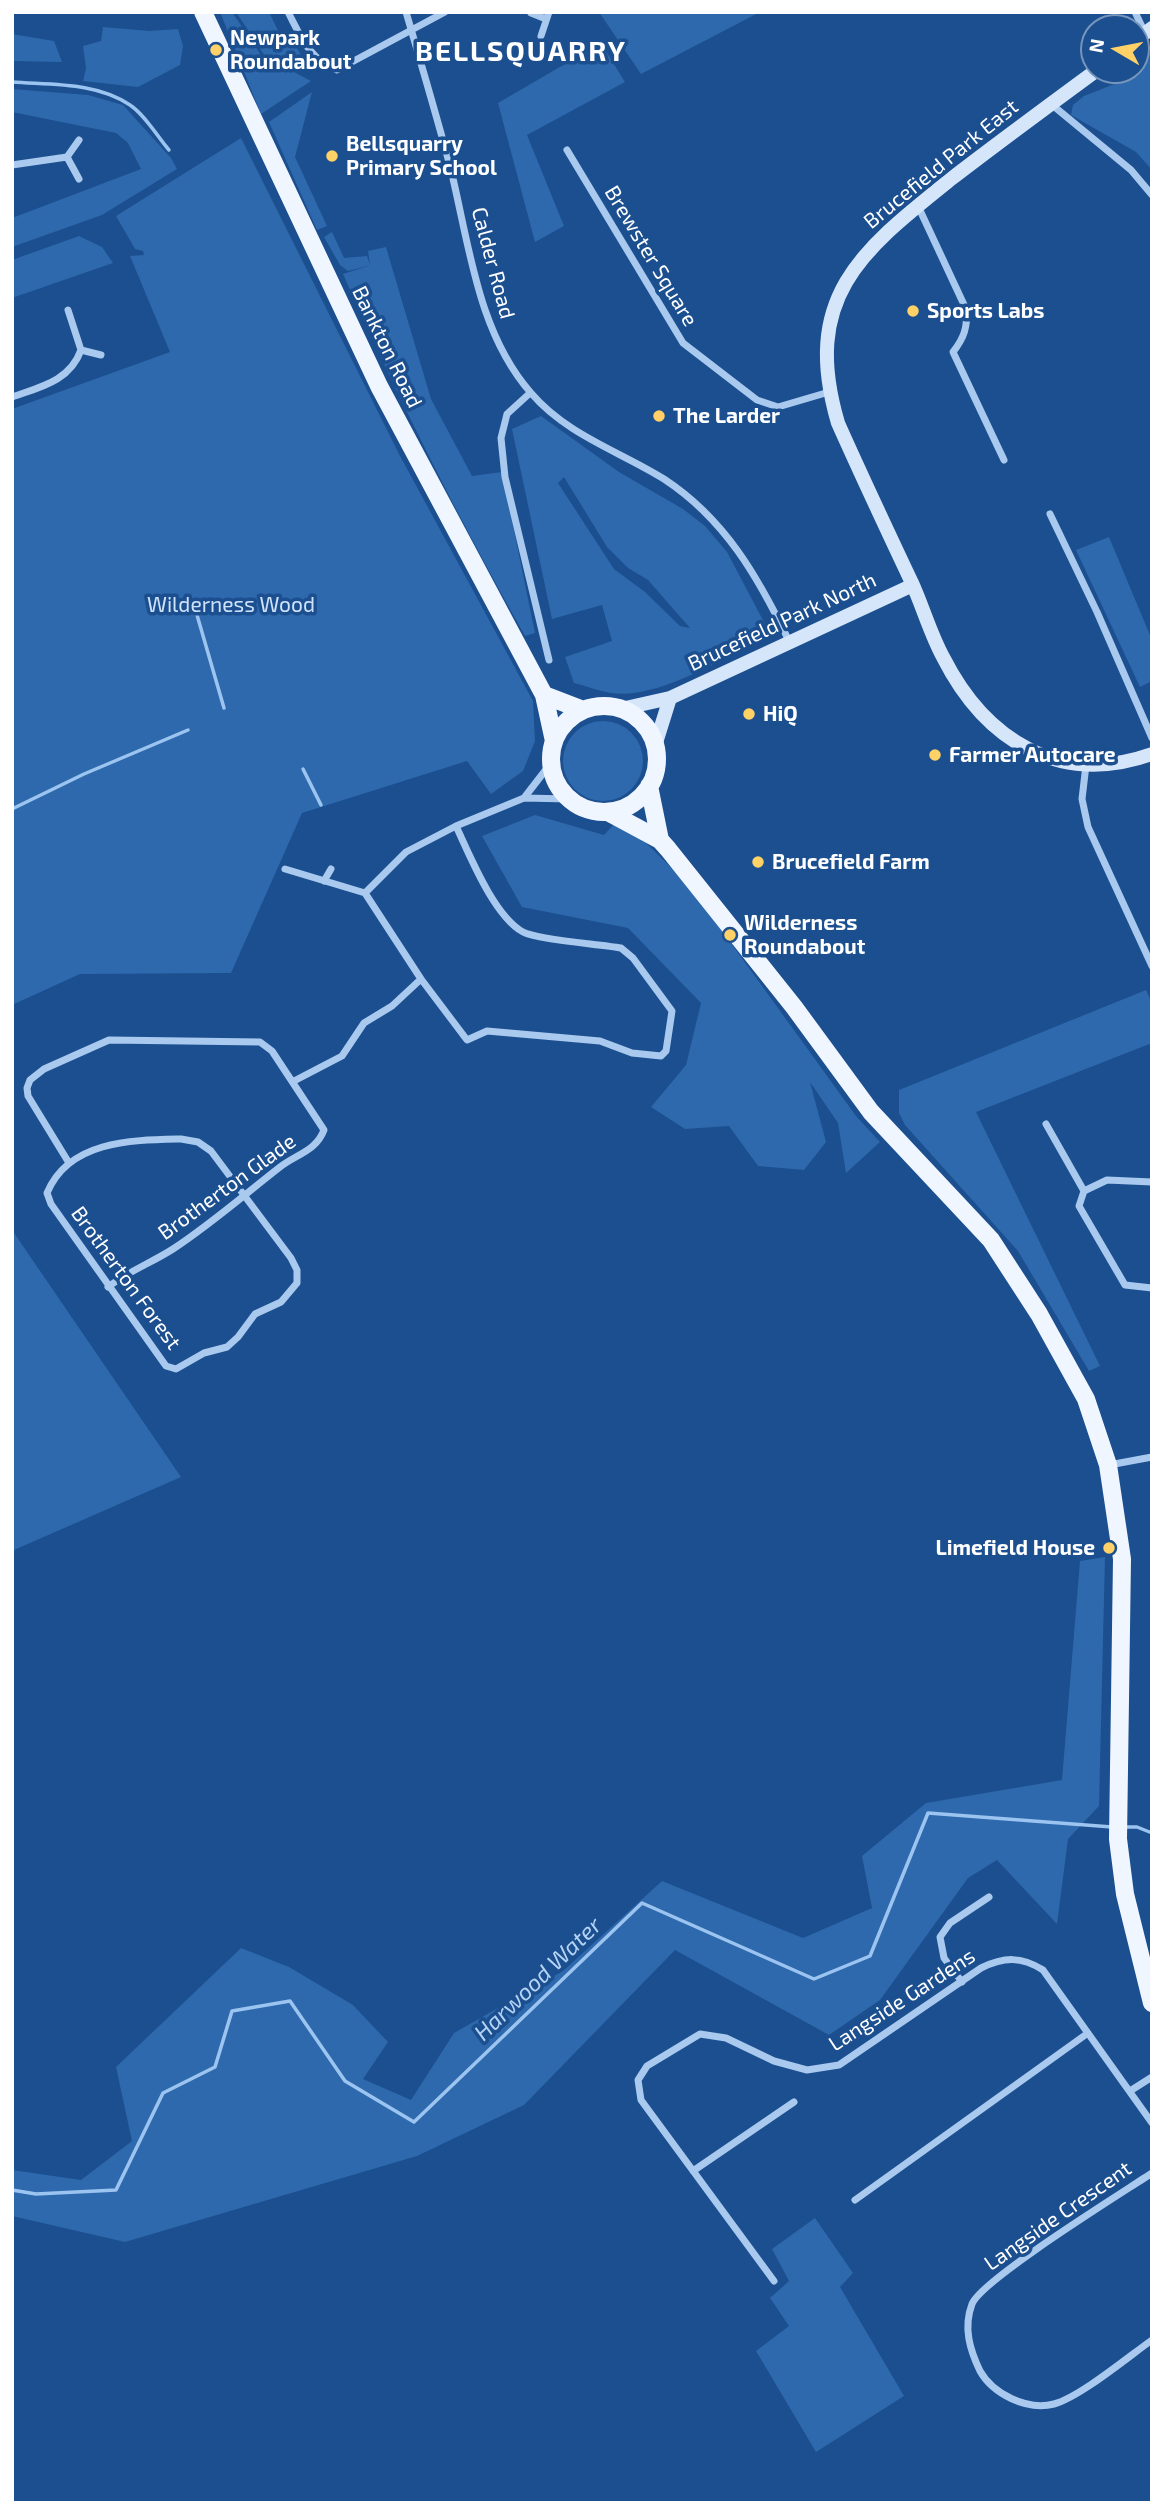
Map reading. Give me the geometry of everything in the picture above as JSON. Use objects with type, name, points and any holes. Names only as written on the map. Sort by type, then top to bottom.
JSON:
[{"type":"main road","name":"Bankton Road","points":[[203,12],[379,386],[544,695],[554,741]]},
{"type":"main road","points":[[544,695],[583,710]]},
{"type":"main road","points":[[596,706],[621,709],[636,717],[648,730],[655,746],[657,760],[649,786],[638,799],[624,808],[608,812],[594,811],[569,799],[560,789],[551,763],[554,741],[561,728],[583,710],[596,706]]},
{"type":"main road","points":[[649,786],[660,840]]},
{"type":"main road","points":[[608,812],[660,840],[698,883],[871,1112],[991,1240],[1039,1314],[1086,1399],[1108,1465],[1122,1559],[1118,1839],[1125,1894],[1152,2003]]},
{"type":"street","points":[[288,12],[309,52],[320,64],[337,70],[445,12]]},
{"type":"street","name":"Calder Road","points":[[406,12],[449,163],[485,311],[499,346],[530,393],[549,412],[593,443],[662,479],[713,520],[735,543],[789,641]]},
{"type":"street","points":[[531,13],[548,16],[541,36]]},
{"type":"street","name":"Brucefield Park East","points":[[1080,82],[918,206],[866,253],[850,274],[834,307],[826,352],[829,392],[838,423],[949,668],[963,692],[993,726],[1032,752],[1086,765],[1132,761],[1152,754]]},
{"type":"street","points":[[1050,104],[1131,170],[1152,195]]},
{"type":"street","points":[[12,165],[67,158],[79,140]]},
{"type":"street","name":"Brewster Square","points":[[567,150],[683,343],[757,401],[778,407],[829,392]]},
{"type":"street","points":[[67,158],[79,179]]},
{"type":"street","points":[[918,206],[966,309],[967,323],[963,340],[953,352],[1004,460]]},
{"type":"street","points":[[12,397],[60,378],[73,368],[81,351],[68,310]]},
{"type":"street","points":[[81,351],[101,355]]},
{"type":"street","points":[[530,393],[507,414],[501,438],[505,477],[549,660]]},
{"type":"street","points":[[1050,514],[1097,612],[1152,738]]},
{"type":"street","name":"Brucefield Park North","points":[[621,709],[670,698],[912,585]]},
{"type":"street","points":[[655,746],[670,698]]},
{"type":"street","points":[[524,798],[551,763]]},
{"type":"street","points":[[1086,765],[1082,799],[1088,827],[1152,966]]},
{"type":"street","points":[[365,893],[406,852],[456,826],[524,798],[569,799]]},
{"type":"street","points":[[285,869],[365,893],[421,979],[467,1040],[487,1031],[600,1041],[632,1053],[661,1056],[666,1051],[672,1011],[633,958],[621,948],[526,933],[511,923],[477,871],[456,826]]},
{"type":"street","points":[[324,881],[331,869]]},
{"type":"street","points":[[244,1195],[211,1152],[198,1142],[181,1139],[111,1142],[69,1163],[28,1096],[30,1080],[44,1069],[109,1040],[260,1042],[272,1051],[294,1081],[342,1056],[364,1023],[392,1006],[421,979]]},
{"type":"street","name":"Brotherton Glade","points":[[108,1287],[131,1269],[149,1264],[192,1237],[283,1165],[320,1143],[324,1130],[294,1081]]},
{"type":"street","points":[[1046,1124],[1084,1191]]},
{"type":"street","name":"Brotherton Forest","points":[[69,1163],[52,1182],[47,1193],[51,1204],[166,1366],[176,1369],[204,1353],[227,1346],[238,1338],[255,1314],[281,1302],[297,1283],[297,1269],[291,1258],[244,1195]]},
{"type":"street","points":[[1152,1182],[1107,1180],[1084,1191],[1079,1206],[1125,1285],[1152,1288]]},
{"type":"street","points":[[1108,1465],[1152,1457]]},
{"type":"street","points":[[962,1982],[944,1958],[940,1937],[950,1923],[989,1897]]},
{"type":"street","name":"Langside Gardens","points":[[774,2281],[641,2100],[638,2080],[647,2066],[700,2034],[726,2038],[774,2061],[807,2070],[839,2066],[1000,1959],[1026,1960],[1043,1970],[1152,2123]]},
{"type":"street","points":[[855,2200],[1088,2033]]},
{"type":"street","points":[[1130,2091],[1152,2077]]},
{"type":"street","points":[[693,2171],[794,2102]]},
{"type":"street","name":"Langside Crescent","points":[[1152,2173],[994,2279],[972,2303],[967,2341],[982,2374],[1000,2392],[1027,2404],[1045,2405],[1054,2404],[1073,2394],[1152,2340]]},
{"type":"green space","points":[[220,12],[232,12],[269,67],[294,72],[311,81],[261,114]]},
{"type":"green space","points":[[236,12],[269,12],[286,47],[294,43],[309,68],[303,72],[270,64]]},
{"type":"green space","points":[[599,12],[760,12],[641,74]]},
{"type":"green space","points":[[103,27],[149,31],[178,29],[183,46],[180,65],[138,87],[83,81],[86,68],[83,46],[101,41]]},
{"type":"green space","points":[[12,34],[54,41],[62,62],[12,61]]},
{"type":"green space","points":[[601,43],[625,82],[527,135],[564,226],[535,242],[498,103]]},
{"type":"green space","points":[[1152,50],[1152,170],[1136,152],[1071,115],[1073,105],[1084,96],[1114,84],[1150,84]]},
{"type":"green space","points":[[12,89],[88,95],[123,105],[171,158],[177,169],[102,215],[12,247],[12,218],[141,169],[128,143],[116,133],[12,112]]},
{"type":"green space","points":[[312,92],[295,157],[327,226],[317,230],[269,122]]},
{"type":"green space","name":"Wilderness Wood","points":[[241,138],[399,454],[533,701],[535,741],[523,771],[491,794],[467,761],[302,813],[231,973],[80,974],[12,1005],[12,409],[170,352],[130,256],[144,255],[143,251],[135,249],[116,216]]},
{"type":"green space","points":[[332,232],[344,258],[367,256],[370,265],[368,251],[386,247],[431,399],[472,476],[502,472],[535,633],[525,636],[476,547],[407,412],[343,274],[371,265],[348,271],[340,265],[324,237]]},
{"type":"green space","points":[[79,236],[102,247],[113,263],[12,298],[12,260]]},
{"type":"green space","points":[[541,416],[619,472],[683,509],[705,526],[727,552],[765,624],[762,641],[688,676],[648,690],[629,694],[611,693],[574,683],[565,657],[612,641],[602,605],[552,619],[512,429]],"holes":[[[564,477],[607,547],[628,568],[648,580],[690,628],[680,626],[645,592],[614,569],[558,483]]]},
{"type":"green space","points":[[1109,537],[1152,640],[1152,681],[1140,687],[1076,550]]},
{"type":"green space","points":[[603,721],[618,724],[631,733],[640,746],[643,761],[640,776],[631,789],[618,798],[603,801],[588,798],[575,789],[566,776],[563,761],[566,746],[575,733],[588,724]]},
{"type":"green space","points":[[535,815],[604,835],[615,823],[645,842],[689,885],[856,1116],[880,1142],[846,1173],[838,1123],[810,1082],[826,1142],[804,1170],[758,1166],[729,1126],[685,1129],[651,1107],[686,1065],[701,1003],[628,928],[522,907],[482,836]]},
{"type":"green space","points":[[1146,990],[1152,1003],[1152,1043],[976,1112],[1100,1366],[1089,1371],[1018,1251],[905,1125],[899,1113],[899,1090]]},
{"type":"green space","points":[[12,1230],[181,1477],[14,1550],[12,1549]]},
{"type":"green space","points":[[1105,1557],[1099,1806],[1068,1839],[1057,1924],[997,1860],[968,1878],[880,2000],[829,2035],[675,1950],[524,2105],[417,2156],[125,2242],[12,2216],[12,2170],[81,2180],[132,2141],[116,2067],[241,1948],[289,1967],[353,2005],[388,2042],[363,2079],[411,2100],[454,2033],[563,1971],[662,1881],[803,1938],[872,1908],[862,1856],[926,1803],[1062,1780],[1080,1561]]},
{"type":"green space","points":[[815,2218],[853,2273],[840,2287],[904,2396],[816,2452],[756,2351],[789,2326],[770,2298],[789,2281],[772,2249]]},
{"type":"waterway","points":[[12,82],[88,88],[117,98],[141,114],[169,150]]},
{"type":"waterway","points":[[197,615],[224,708]]},
{"type":"waterway","points":[[12,809],[84,774],[188,730]]},
{"type":"waterway","points":[[303,769],[321,805]]},
{"type":"waterway","name":"Harwood Water","points":[[12,2190],[36,2194],[116,2190],[163,2093],[215,2067],[232,2011],[290,2001],[345,2081],[414,2122],[642,1903],[814,1979],[870,1956],[928,1813],[1112,1827]]},
{"type":"waterway","name":"Harwood Water","points":[[1124,1827],[1137,1827],[1152,1833]]},
{"type":"place","name":"Newpark Roundabout","points":[[216,50]]},
{"type":"place","name":"Bellsquarry Primary School","points":[[332,156]]},
{"type":"place","name":"Sports Labs","points":[[913,311]]},
{"type":"place","name":"The Larder","points":[[659,416]]},
{"type":"place","name":"HiQ","points":[[749,714]]},
{"type":"place","name":"Farmer Autocare","points":[[935,755]]},
{"type":"place","name":"Brucefield Farm","points":[[758,862]]},
{"type":"place","name":"Wilderness Roundabout","points":[[730,935]]},
{"type":"place","name":"Limefield House","points":[[1109,1548]]},
{"type":"district","name":"BELLSQUARRY","points":[[521,52]]}]
